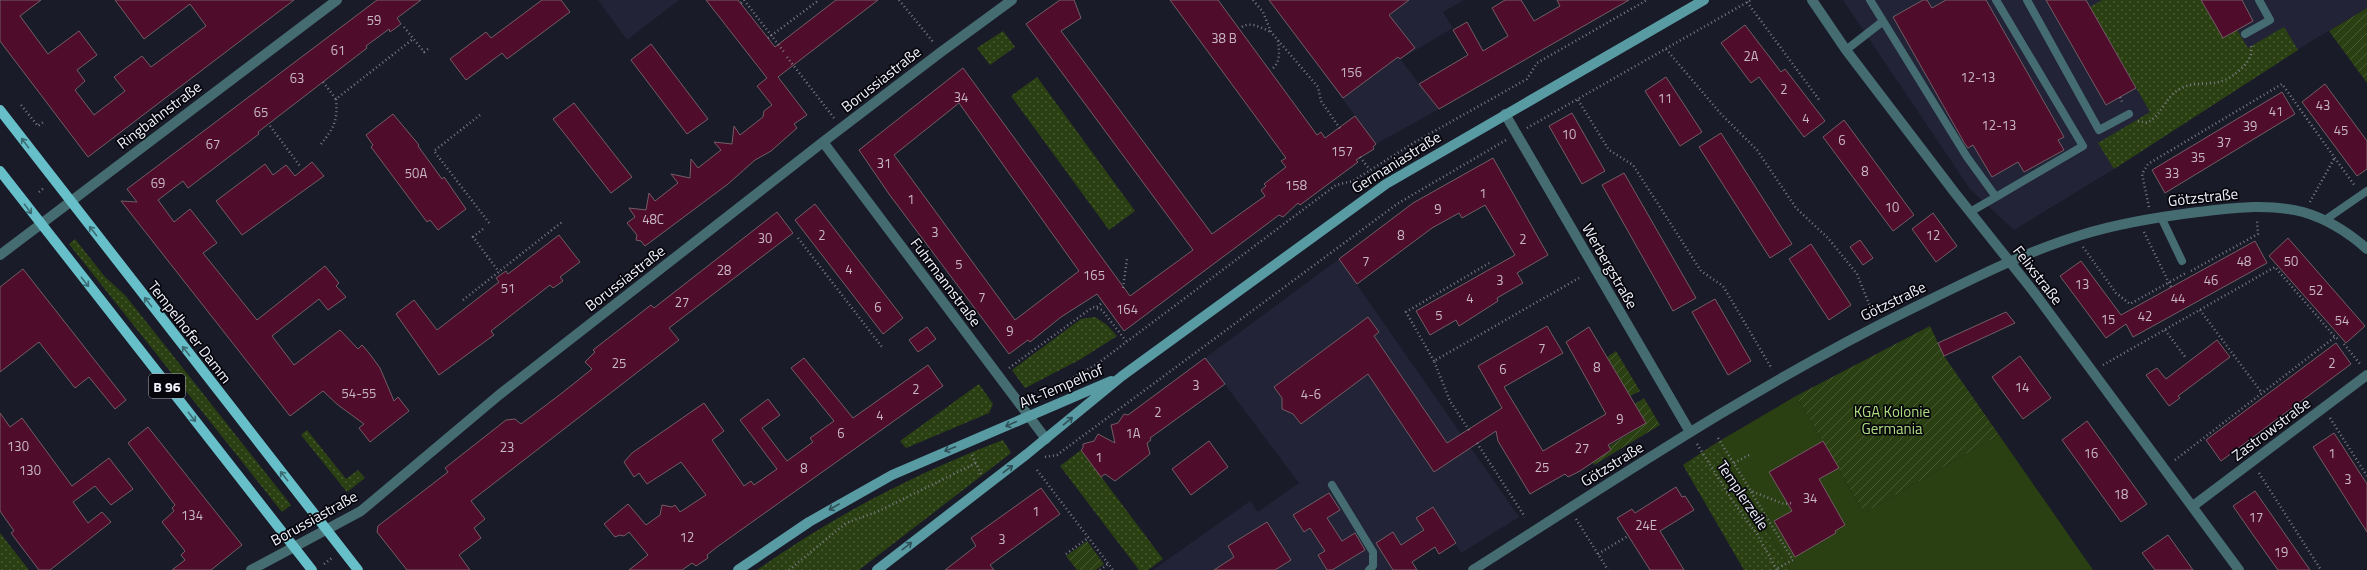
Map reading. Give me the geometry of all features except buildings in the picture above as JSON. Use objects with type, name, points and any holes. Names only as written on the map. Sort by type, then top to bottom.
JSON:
[{"type":"main road","name":"Tempelhofer Damm","points":[[0,110],[70,202],[358,570]]},
{"type":"main road","name":"B 96","points":[[0,171],[312,570]]},
{"type":"street","name":"Ringbahnstraße","points":[[0,255],[337,0]]},
{"type":"street","name":"Borussiastraße","points":[[251,570],[361,511],[499,395],[823,142],[1012,0]]},
{"type":"street","name":"Germaniastraße","points":[[1122,376],[1386,184],[1704,0]]},
{"type":"street","name":"Felixstraße","points":[[1812,0],[1846,50],[2093,371],[2194,506],[2239,570]]},
{"type":"street","name":"Werbergstraße","points":[[1505,114],[1690,432]]},
{"type":"street","name":"Fuhrmannstraße","points":[[823,142],[1046,439]]},
{"type":"street","name":"Götzstraße","points":[[1476,569],[1690,432],[1778,380],[1879,325],[2009,262],[2079,235],[2156,217],[2256,206],[2282,208],[2304,212],[2325,220],[2353,237],[2367,249]]},
{"type":"street","name":"Zastrowstraße","points":[[2194,506],[2323,408],[2365,371]]},
{"type":"street","name":"Alt-Tempelhof","points":[[738,570],[809,522],[892,475],[1122,376]]},
{"type":"street","name":"Alt-Tempelhof","points":[[877,570],[1046,439],[1122,376]]},
{"type":"lane","points":[[1870,0],[1882,22],[1920,78],[1967,157],[1996,197]]},
{"type":"lane","points":[[1970,212],[2083,146],[1996,0]]},
{"type":"lane","points":[[2027,0],[2099,130],[2129,114]]},
{"type":"lane","points":[[2245,34],[2270,20],[2258,0]]},
{"type":"lane","points":[[1846,50],[1882,22]]},
{"type":"lane","points":[[2325,220],[2364,192]]},
{"type":"lane","points":[[2156,217],[2182,261]]},
{"type":"lane","points":[[1332,484],[1373,552],[1373,566],[1369,570]]},
{"type":"path","points":[[741,3],[744,0],[784,52]]},
{"type":"path","points":[[768,38],[819,0]]},
{"type":"path","points":[[899,0],[941,52]]},
{"type":"path","points":[[1253,0],[1262,12],[1271,32],[1318,87],[1321,101],[1341,130]]},
{"type":"path","points":[[1043,395],[1097,364],[1336,185],[1353,181],[1526,79],[1537,63],[1647,0]]},
{"type":"path","points":[[1528,127],[1578,100],[1751,0]]},
{"type":"path","points":[[1747,2],[1820,101]]},
{"type":"path","points":[[1242,27],[1246,24],[1252,24],[1271,32]]},
{"type":"path","points":[[404,27],[424,52],[428,49]]},
{"type":"path","points":[[2120,97],[2129,114],[2139,122],[2147,123],[2156,118],[2169,99],[2179,89],[2228,80],[2246,64],[2251,55],[2251,46],[2245,34]]},
{"type":"path","points":[[336,99],[413,39]]},
{"type":"path","points":[[1273,68],[1277,65],[1279,55],[1278,40]]},
{"type":"path","points":[[1666,49],[1721,114],[1757,150],[1796,208],[1828,238],[1856,274],[1879,325]]},
{"type":"path","points":[[787,57],[842,128]]},
{"type":"path","points":[[321,144],[331,132],[337,116],[336,99],[323,82]]},
{"type":"path","points":[[2156,217],[2142,174],[2148,164],[2282,84],[2335,157],[2364,192]]},
{"type":"path","points":[[1578,100],[1609,150],[1633,165],[1701,271],[1723,286],[1778,380]]},
{"type":"path","points":[[21,105],[38,126],[45,121]]},
{"type":"path","points":[[480,116],[434,152],[490,224]]},
{"type":"path","points":[[270,126],[300,166]]},
{"type":"path","points":[[1042,458],[1057,455],[1396,204],[1507,140]]},
{"type":"path","points":[[1360,156],[1370,170]]},
{"type":"path","points":[[2304,212],[2335,157]]},
{"type":"path","points":[[39,192],[45,187]]},
{"type":"path","points":[[2138,221],[2171,287]]},
{"type":"path","points":[[463,300],[562,222]]},
{"type":"path","points":[[483,229],[473,237],[500,272]]},
{"type":"path","points":[[798,238],[882,347]]},
{"type":"path","points":[[1124,288],[1127,260]]},
{"type":"path","points":[[1469,430],[1450,401],[1434,361],[1406,312],[1491,262]]},
{"type":"path","points":[[2093,371],[2274,267],[2335,337],[2340,340]]},
{"type":"path","points":[[1434,361],[1579,278]]},
{"type":"path","points":[[1008,370],[1093,306],[1097,307],[1103,302]]},
{"type":"path","points":[[1097,307],[1106,314],[1126,341]]},
{"type":"path","points":[[2200,310],[2262,393]]},
{"type":"path","points":[[2165,330],[2186,358]]},
{"type":"path","points":[[2165,468],[2335,337]]},
{"type":"path","points":[[2344,344],[2365,371]]},
{"type":"path","points":[[2323,408],[2367,476]]},
{"type":"path","name":"Templerzeile","points":[[1690,432],[1734,503],[1757,534],[1776,570]]},
{"type":"path","points":[[1718,438],[1793,560],[1776,570]]},
{"type":"path","points":[[1477,443],[1525,517]]},
{"type":"path","points":[[971,452],[982,474]]},
{"type":"path","points":[[1734,463],[1751,454]]},
{"type":"path","points":[[789,570],[846,523],[879,511],[976,462]]},
{"type":"path","points":[[2252,462],[2321,570]]},
{"type":"path","points":[[1037,470],[1113,570]]},
{"type":"path","points":[[1751,491],[1784,504],[1792,503]]},
{"type":"path","points":[[1569,509],[1608,570]]},
{"type":"path","points":[[1598,554],[1628,536]]},
{"type":"path","points":[[1066,554],[1088,538]]},
{"type":"path","points":[[324,564],[333,558]]},
{"type":"path","points":[[1100,570],[1108,564]]},
{"type":"shaded area","points":[[598,0],[679,0],[627,40]]},
{"type":"shaded area","points":[[1269,0],[1464,0],[1443,12],[1453,28],[1400,59],[1439,109],[1376,144]]},
{"type":"shaded area","points":[[1843,0],[2367,0],[2367,8],[2310,42],[2114,169],[2014,230],[1970,189]]},
{"type":"shaded area","points":[[1339,259],[1519,517],[1461,553],[1433,507],[1416,518],[1424,530],[1401,545],[1376,543],[1393,570],[1153,570],[1250,501],[1258,512],[1299,483],[1205,358]]},
{"type":"green space","points":[[2102,0],[2201,0],[2237,30],[2248,48],[2284,27],[2298,50],[2114,169],[2098,143],[2150,112],[2090,7]]},
{"type":"green space","points":[[2367,8],[2367,83],[2329,31]]},
{"type":"green space","points":[[1003,31],[1015,47],[990,65],[977,48]]},
{"type":"green space","points":[[1037,77],[1135,211],[1109,230],[1011,96]]},
{"type":"green space","points":[[75,239],[105,277],[125,295],[291,505],[282,512],[69,244]]},
{"type":"green space","points":[[1095,317],[1107,325],[1117,336],[1081,359],[1025,388],[1012,370],[1081,319]]},
{"type":"green space","name":"KGA Kolonie Germania","points":[[1930,326],[1944,356],[1999,435],[1864,513],[1796,396]]},
{"type":"green space","points":[[1616,351],[1640,391],[1630,396],[1607,357]]},
{"type":"green space","points":[[979,384],[993,404],[989,413],[906,448],[900,441]]},
{"type":"green space","points":[[1796,396],[1864,513],[1999,435],[2093,570],[1790,570],[1716,443]]},
{"type":"green space","points":[[1644,398],[1660,425],[1594,465],[1590,458],[1646,423],[1635,404]]},
{"type":"green space","points":[[307,430],[346,479],[358,470],[365,478],[347,492],[301,435]]},
{"type":"green space","points":[[1003,440],[1011,453],[859,570],[757,570],[815,532],[876,497],[907,481]]},
{"type":"green space","points":[[1716,443],[1790,570],[1744,570],[1683,465]]},
{"type":"green space","points":[[1081,450],[1163,559],[1148,570],[1139,570],[1060,466]]},
{"type":"green space","points":[[0,533],[29,570],[0,570]]},
{"type":"green space","points":[[1087,541],[1104,564],[1096,570],[1077,570],[1066,556]]}]
